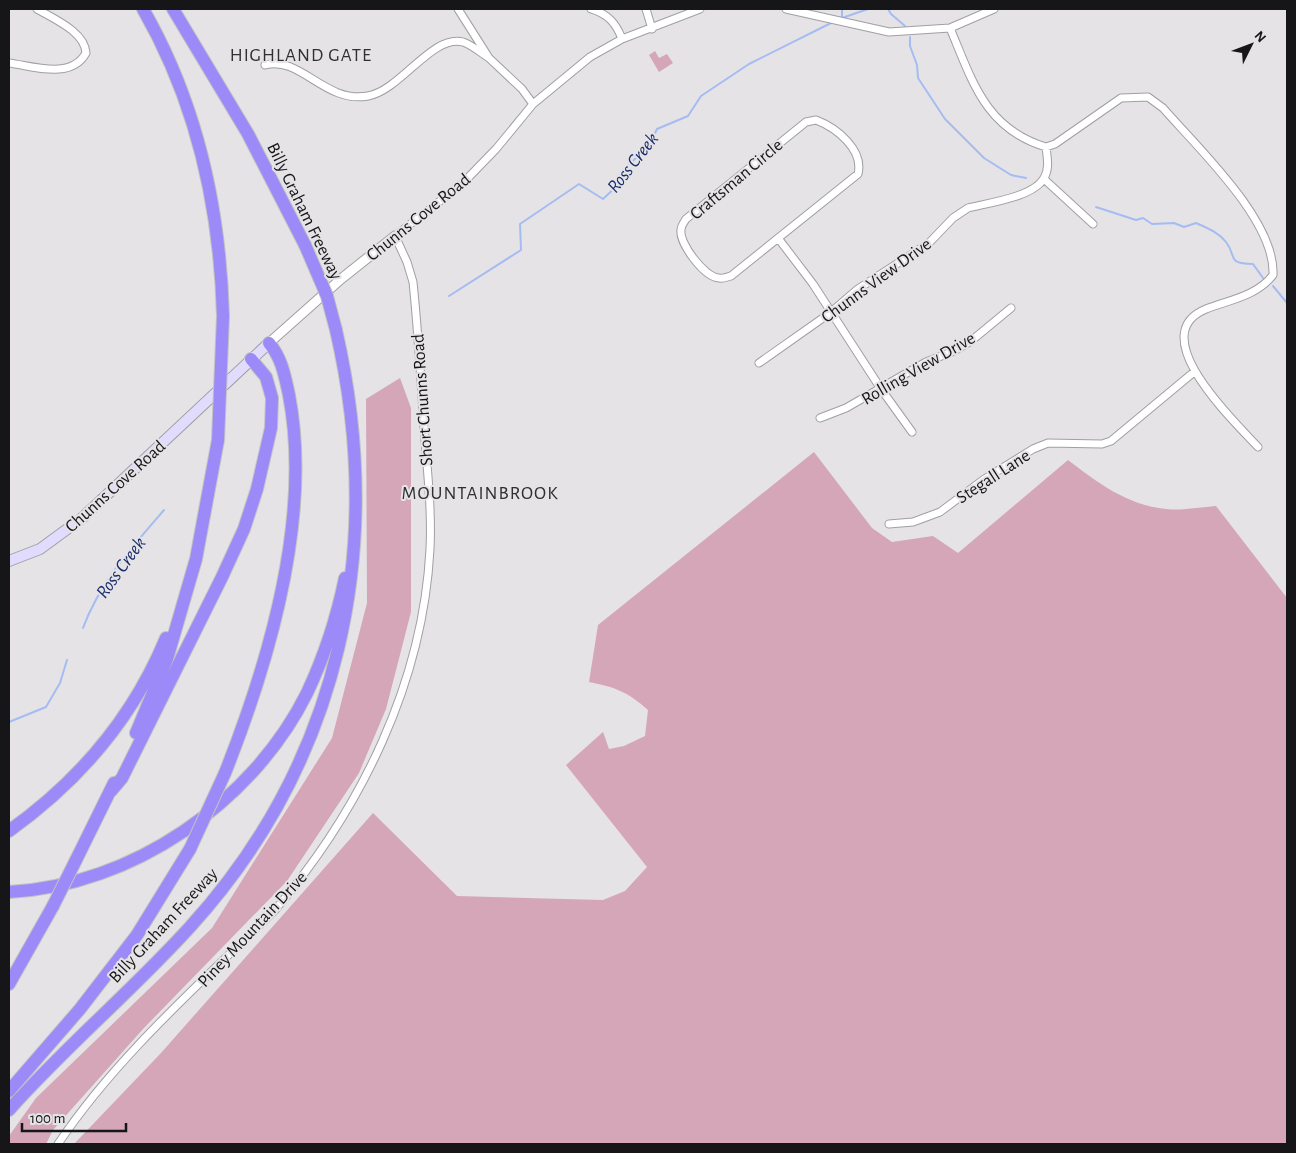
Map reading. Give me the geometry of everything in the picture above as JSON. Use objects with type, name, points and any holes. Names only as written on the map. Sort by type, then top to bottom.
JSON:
[{"type":"highway","points":[[9,984],[53,906],[110,791],[167,659],[202,532],[218,440],[223,316],[216,235],[207,178],[196,128],[176,71],[144,9]]},
{"type":"highway","name":"Billy Graham Freeway","points":[[9,1110],[190,927],[249,853],[277,810],[300,763],[332,679],[348,604],[357,483],[350,402],[336,330],[327,296],[306,245],[248,134],[172,9]]},
{"type":"highway","points":[[9,1091],[80,1009],[138,935],[190,849],[225,773],[246,721],[269,642],[287,556],[295,475],[292,410],[280,360],[269,343]]},
{"type":"highway","points":[[110,791],[122,778],[244,529],[262,468],[272,410],[269,382],[251,359]]},
{"type":"highway","points":[[9,892],[46,887],[120,866],[193,824],[243,780],[285,729],[313,677],[337,609],[344,580],[350,530],[355,518]]},
{"type":"highway","points":[[9,831],[65,786],[112,733],[140,690],[173,622],[181,610]]},
{"type":"main road","name":"Chunns Cove Road","points":[[9,561],[40,548],[81,519],[269,343]]},
{"type":"street","points":[[9,63],[57,69],[73,66],[86,53],[86,45],[74,32],[38,9]]},
{"type":"street","points":[[458,9],[489,58]]},
{"type":"street","points":[[591,9],[608,16],[617,27],[622,40]]},
{"type":"street","points":[[646,9],[652,29]]},
{"type":"street","name":"Chunns Cove Road","points":[[269,343],[335,284],[462,184],[496,149],[533,104],[590,56],[622,40],[700,9]]},
{"type":"street","points":[[786,9],[889,32],[950,28],[994,9]]},
{"type":"street","points":[[950,28],[978,94],[990,112],[1007,128],[1046,147],[1055,144],[1121,98],[1148,97],[1163,108],[1252,213],[1271,258],[1273,275],[1257,290],[1204,310],[1188,322],[1184,340],[1194,372],[1213,398],[1258,448]]},
{"type":"street","points":[[265,65],[278,64],[291,67],[330,91],[345,96],[357,97],[382,92],[445,43],[462,42],[489,58],[522,89],[533,104]]},
{"type":"street","name":"Craftsman Circle","points":[[816,120],[830,125],[856,153],[860,167],[858,174],[778,238],[731,276],[719,278],[709,275],[690,253],[682,239],[680,228],[693,211],[806,122],[816,120]]},
{"type":"street","points":[[1046,147],[1048,166],[1044,179],[1093,224]]},
{"type":"street","name":"Chunns View Drive","points":[[759,364],[830,313],[858,289],[929,244],[959,212],[1028,192],[1044,179]]},
{"type":"street","name":"Short Chunns Road","points":[[395,236],[409,269],[416,313],[430,511],[430,550],[424,598]]},
{"type":"street","points":[[778,238],[813,284],[830,313],[912,432]]},
{"type":"street","name":"Rolling View Drive","points":[[820,418],[846,408],[926,362],[954,351],[1011,308]]},
{"type":"street","name":"Stegall Lane","points":[[889,524],[913,522],[940,512],[983,480],[1033,449],[1048,443],[1102,444],[1111,441],[1194,372]]},
{"type":"street","name":"Piney Mountain Drive","points":[[58,1144],[93,1098],[149,1035],[275,910],[312,865],[342,820],[374,762],[407,673],[424,598]]},
{"type":"shaded area","points":[[655,51],[659,58],[667,54],[673,63],[659,72],[649,55]]},
{"type":"shaded area","points":[[400,378],[411,408],[411,612],[386,709],[359,773],[287,881],[143,1029],[53,1130],[46,1144],[9,1144],[9,1136],[36,1098],[212,928],[332,738],[367,603],[366,399]]},
{"type":"shaded area","points":[[814,452],[872,528],[892,542],[933,536],[958,553],[1068,460],[1102,485],[1138,503],[1152,507],[1172,509],[1216,506],[1287,598],[1287,1144],[74,1144],[161,1053],[373,813],[457,896],[603,900],[625,891],[647,867],[566,765],[603,732],[609,749],[624,746],[645,736],[648,710],[621,691],[589,682],[598,625]]},
{"type":"waterway","points":[[842,9],[842,18]]},
{"type":"waterway","name":"Ross Creek","points":[[842,18],[868,9]]},
{"type":"waterway","points":[[888,9],[905,26]]},
{"type":"waterway","name":"Ross Creek","points":[[449,296],[521,250],[520,224],[579,184],[603,199],[619,184],[621,172],[649,146],[657,129],[688,116],[701,96],[749,64],[833,22]]},
{"type":"waterway","points":[[910,37],[910,46],[917,65],[918,78],[945,119],[984,158],[1011,175],[1026,178]]},
{"type":"waterway","points":[[1096,207],[1136,220],[1143,218],[1152,224],[1174,223],[1184,227],[1196,223],[1212,231],[1226,242],[1235,261],[1253,264],[1263,278]]},
{"type":"waterway","points":[[1273,286],[1287,303]]},
{"type":"waterway","name":"Ross Creek","points":[[83,628],[98,595],[108,580],[129,551],[164,510]]},
{"type":"waterway","name":"Ross Creek","points":[[9,722],[46,707],[60,683],[67,660]]},
{"type":"district","name":"HIGHLAND GATE","points":[[301,54]]},
{"type":"district","name":"MOUNTAINBROOK","points":[[480,492]]}]
